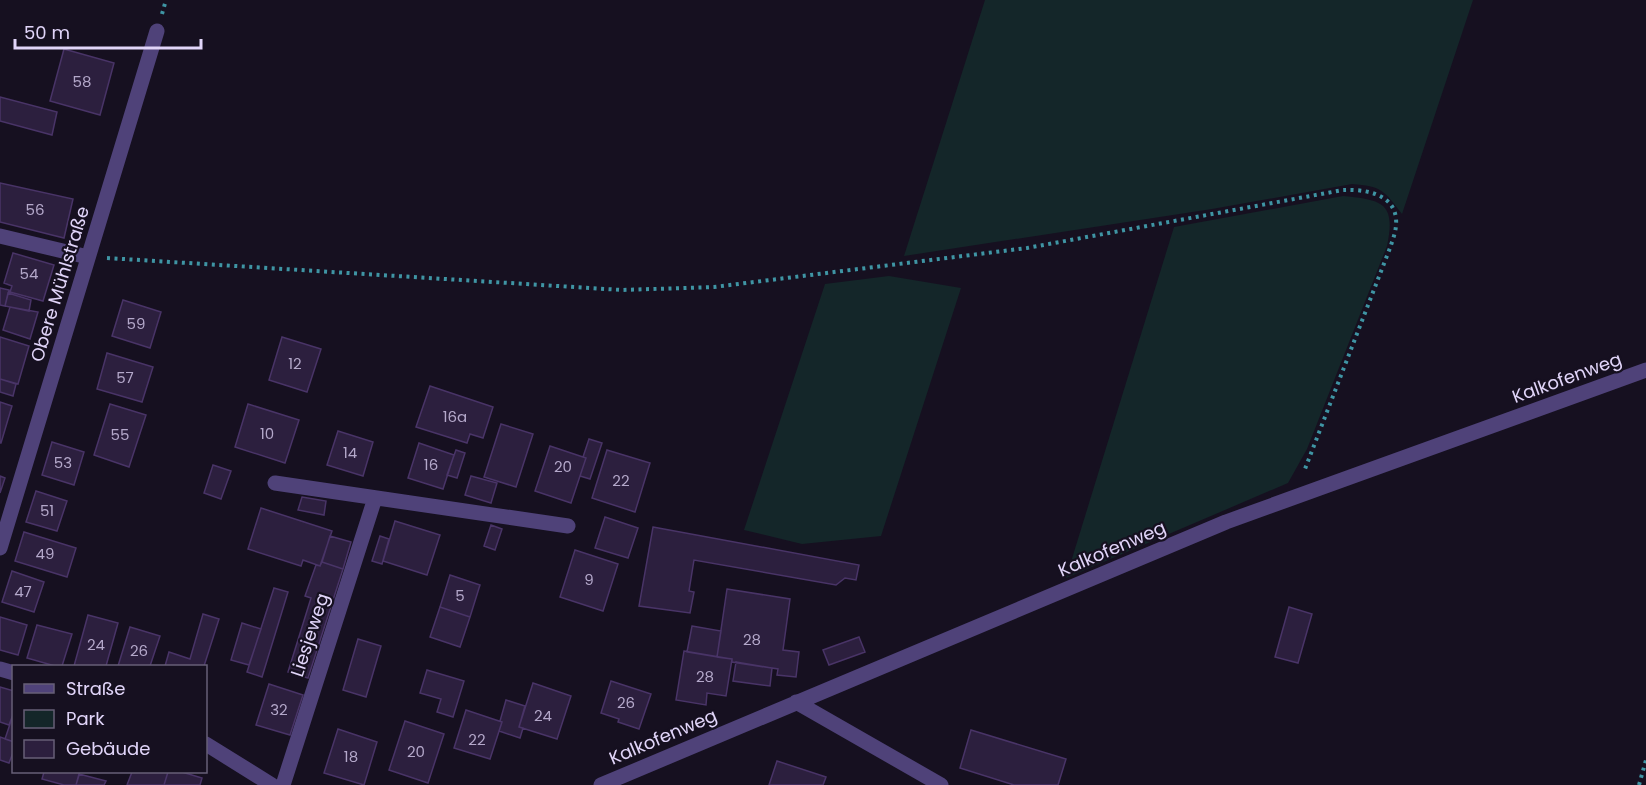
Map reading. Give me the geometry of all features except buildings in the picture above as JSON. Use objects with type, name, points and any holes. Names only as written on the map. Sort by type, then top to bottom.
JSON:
[{"type":"street","name":"Obere Mühlstraße","points":[[0,548],[157,31]]},
{"type":"street","points":[[0,236],[88,257]]},
{"type":"street","name":"Kalkofenweg","points":[[601,785],[1226,522],[1646,370]]},
{"type":"street","points":[[275,483],[568,526]]},
{"type":"street","name":"Liesjeweg","points":[[283,785],[375,498]]},
{"type":"street","points":[[796,702],[942,785]]},
{"type":"street","points":[[207,745],[272,785]]},
{"type":"path","points":[[88,257],[622,290],[714,287],[1027,248],[1343,190],[1361,189],[1378,195],[1394,210],[1396,219],[1394,233],[1305,469],[1311,493]]},
{"type":"path","points":[[1638,785],[1646,760]]},
{"type":"green space","points":[[985,0],[1473,0],[1402,214],[1386,194],[1376,188],[1352,184],[1212,209],[904,256]]},
{"type":"green space","points":[[1343,196],[1368,199],[1383,206],[1388,212],[1390,221],[1387,246],[1307,449],[1288,483],[1066,578],[1174,227]]},
{"type":"green space","points":[[889,276],[961,288],[881,536],[802,544],[744,530],[825,284]]}]
